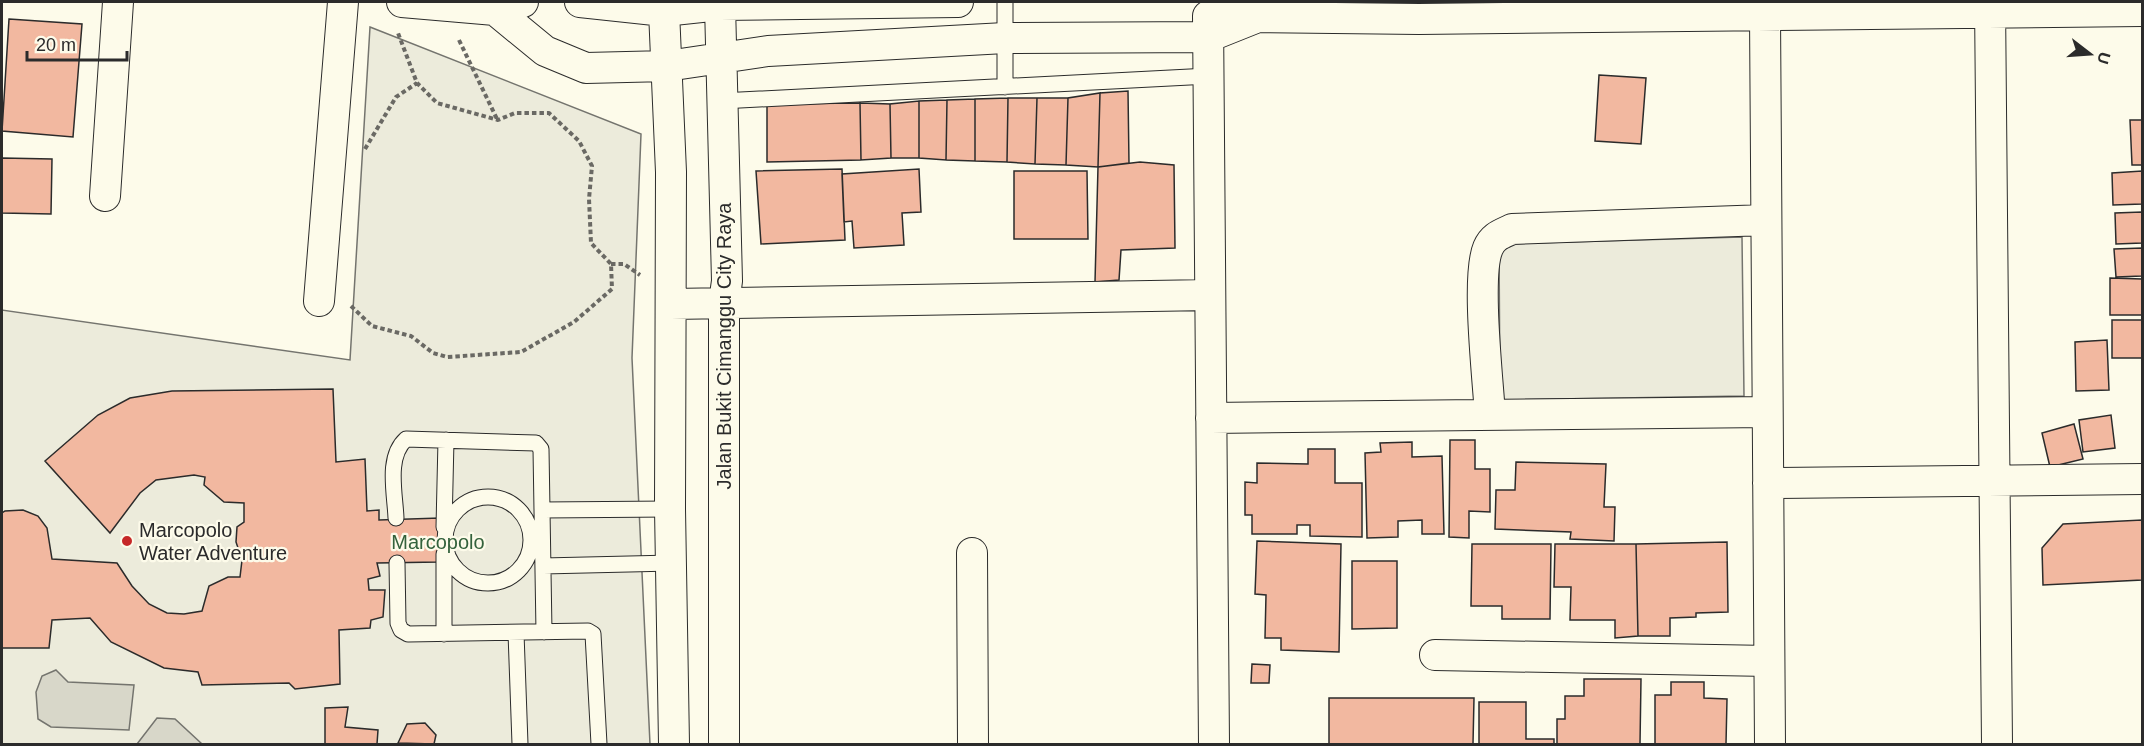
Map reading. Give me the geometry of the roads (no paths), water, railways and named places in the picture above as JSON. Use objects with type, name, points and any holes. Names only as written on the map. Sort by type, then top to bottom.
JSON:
[{"type":"street","points":[[105,196],[118,2]]},
{"type":"street","points":[[319,301],[342,2]]},
{"type":"street","points":[[404,2],[495,10],[523,2]]},
{"type":"street","points":[[580,2],[663,11],[720,3],[958,2]]},
{"type":"street","points":[[1208,2],[1214,744]]},
{"type":"street","points":[[1215,2],[1258,17]]},
{"type":"street","name":"Jalan Bukit Cimanggu City Raya","points":[[720,3],[720,101],[727,281],[724,302],[724,744]]},
{"type":"street","points":[[495,10],[545,51],[586,68],[667,66],[768,51],[1005,38],[1208,37],[1258,17],[1419,10],[1764,15],[1990,7],[2142,11]]},
{"type":"street","points":[[1990,7],[1997,744]]},
{"type":"street","points":[[663,11],[667,66],[671,304],[670,509],[674,744]]},
{"type":"street","points":[[1764,15],[1770,744]]},
{"type":"street","points":[[1490,415],[1483,279],[1487,249],[1494,237],[1512,229],[1766,220]]},
{"type":"street","points":[[671,304],[1210,296]]},
{"type":"street","points":[[1211,418],[1767,412]]},
{"type":"street","points":[[1768,483],[2142,479]]},
{"type":"street","points":[[972,553],[974,744]]},
{"type":"street","points":[[1434,656],[1769,661]]},
{"type":"lane","points":[[1005,2],[1005,87]]},
{"type":"lane","points":[[720,101],[1209,76]]},
{"type":"lane","points":[[396,518],[394,457],[398,447],[406,439],[536,443],[541,449],[542,510],[537,539],[524,564],[514,574],[489,583],[462,576],[453,566],[444,539],[454,513],[464,504],[489,497],[502,499],[514,505],[537,539],[543,566],[544,632]]},
{"type":"lane","points":[[444,634],[446,440]]},
{"type":"lane","points":[[542,510],[670,509]]},
{"type":"lane","points":[[397,562],[398,622],[401,630],[408,634],[588,631],[593,634],[599,744]]},
{"type":"lane","points":[[543,566],[672,563]]},
{"type":"lane","points":[[516,633],[520,744]]},
{"type":"place","name":"Marcopolo Water Adventure","points":[[127,541]]},
{"type":"park label","name":"Marcopolo","points":[[438,542]]}]
